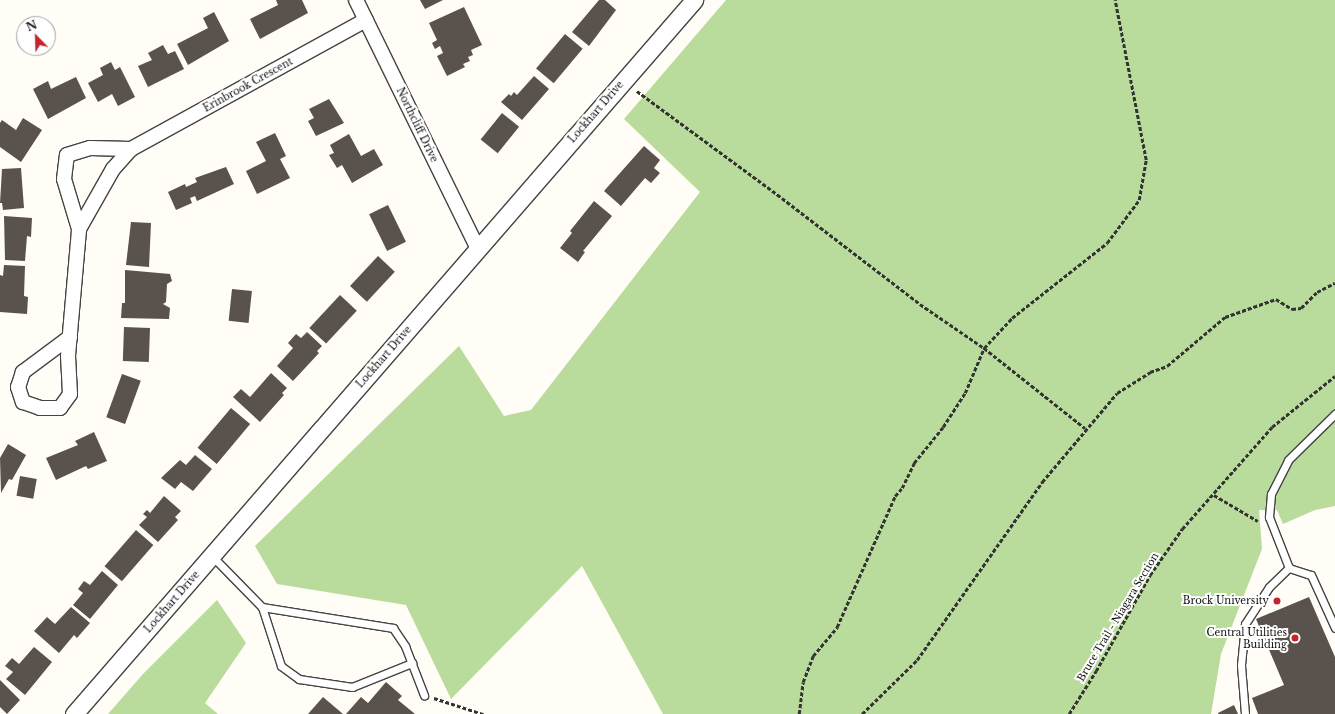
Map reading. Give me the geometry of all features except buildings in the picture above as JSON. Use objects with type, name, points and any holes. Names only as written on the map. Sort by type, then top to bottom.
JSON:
[{"type":"street","name":"Northcliff Drive","points":[[356,0],[478,249]]},
{"type":"street","name":"Lockhart Drive","points":[[74,714],[694,0]]},
{"type":"street","name":"Erinbrook Crescent","points":[[79,228],[113,169],[131,149],[366,20]]},
{"type":"street","name":"Erinbrook Crescent","points":[[70,337],[23,372],[18,387],[23,402],[40,408],[60,408],[70,394],[70,337],[79,228],[64,179],[67,154],[90,148],[131,149]]},
{"type":"lane","points":[[1289,568],[1269,517],[1271,494],[1288,460],[1335,414]]},
{"type":"lane","points":[[211,556],[262,607],[281,666],[299,679],[352,687],[412,663]]},
{"type":"lane","points":[[1289,568],[1311,575],[1335,628]]},
{"type":"lane","points":[[1245,714],[1241,665],[1245,624],[1270,587],[1289,568]]},
{"type":"lane","points":[[262,607],[393,628],[405,646],[424,695]]},
{"type":"path","points":[[799,714],[803,682],[813,656],[837,626],[895,496],[902,488],[914,463],[943,427],[965,393],[984,348],[1012,318],[1107,243],[1139,200],[1146,160],[1115,0]]},
{"type":"path","points":[[623,82],[664,109],[920,304],[984,348],[1085,428]]},
{"type":"path","points":[[862,714],[917,660],[1042,482],[1085,428],[1117,393],[1150,372],[1167,366],[1181,356],[1225,317],[1276,299],[1292,309],[1301,308],[1317,292],[1335,283]]},
{"type":"path","name":"Bruce Trail - Niagara Section","points":[[1068,714],[1096,672],[1150,575],[1182,529],[1214,495],[1272,427],[1335,376]]},
{"type":"path","points":[[1214,495],[1274,530]]},
{"type":"path","points":[[424,695],[483,714]]},
{"type":"green space","points":[[726,0],[1335,0],[1335,506],[1315,510],[1283,524],[1277,510],[1259,510],[1262,549],[1221,654],[1211,714],[663,714],[582,566],[451,699],[406,605],[277,584],[255,546],[459,346],[504,416],[531,410],[700,192],[624,119]]},
{"type":"green space","points":[[217,600],[246,643],[205,703],[218,714],[108,714],[143,674]]},
{"type":"place","name":"Brock University","points":[[1277,601]]},
{"type":"place","name":"Central Utilities Building","points":[[1295,638]]}]
